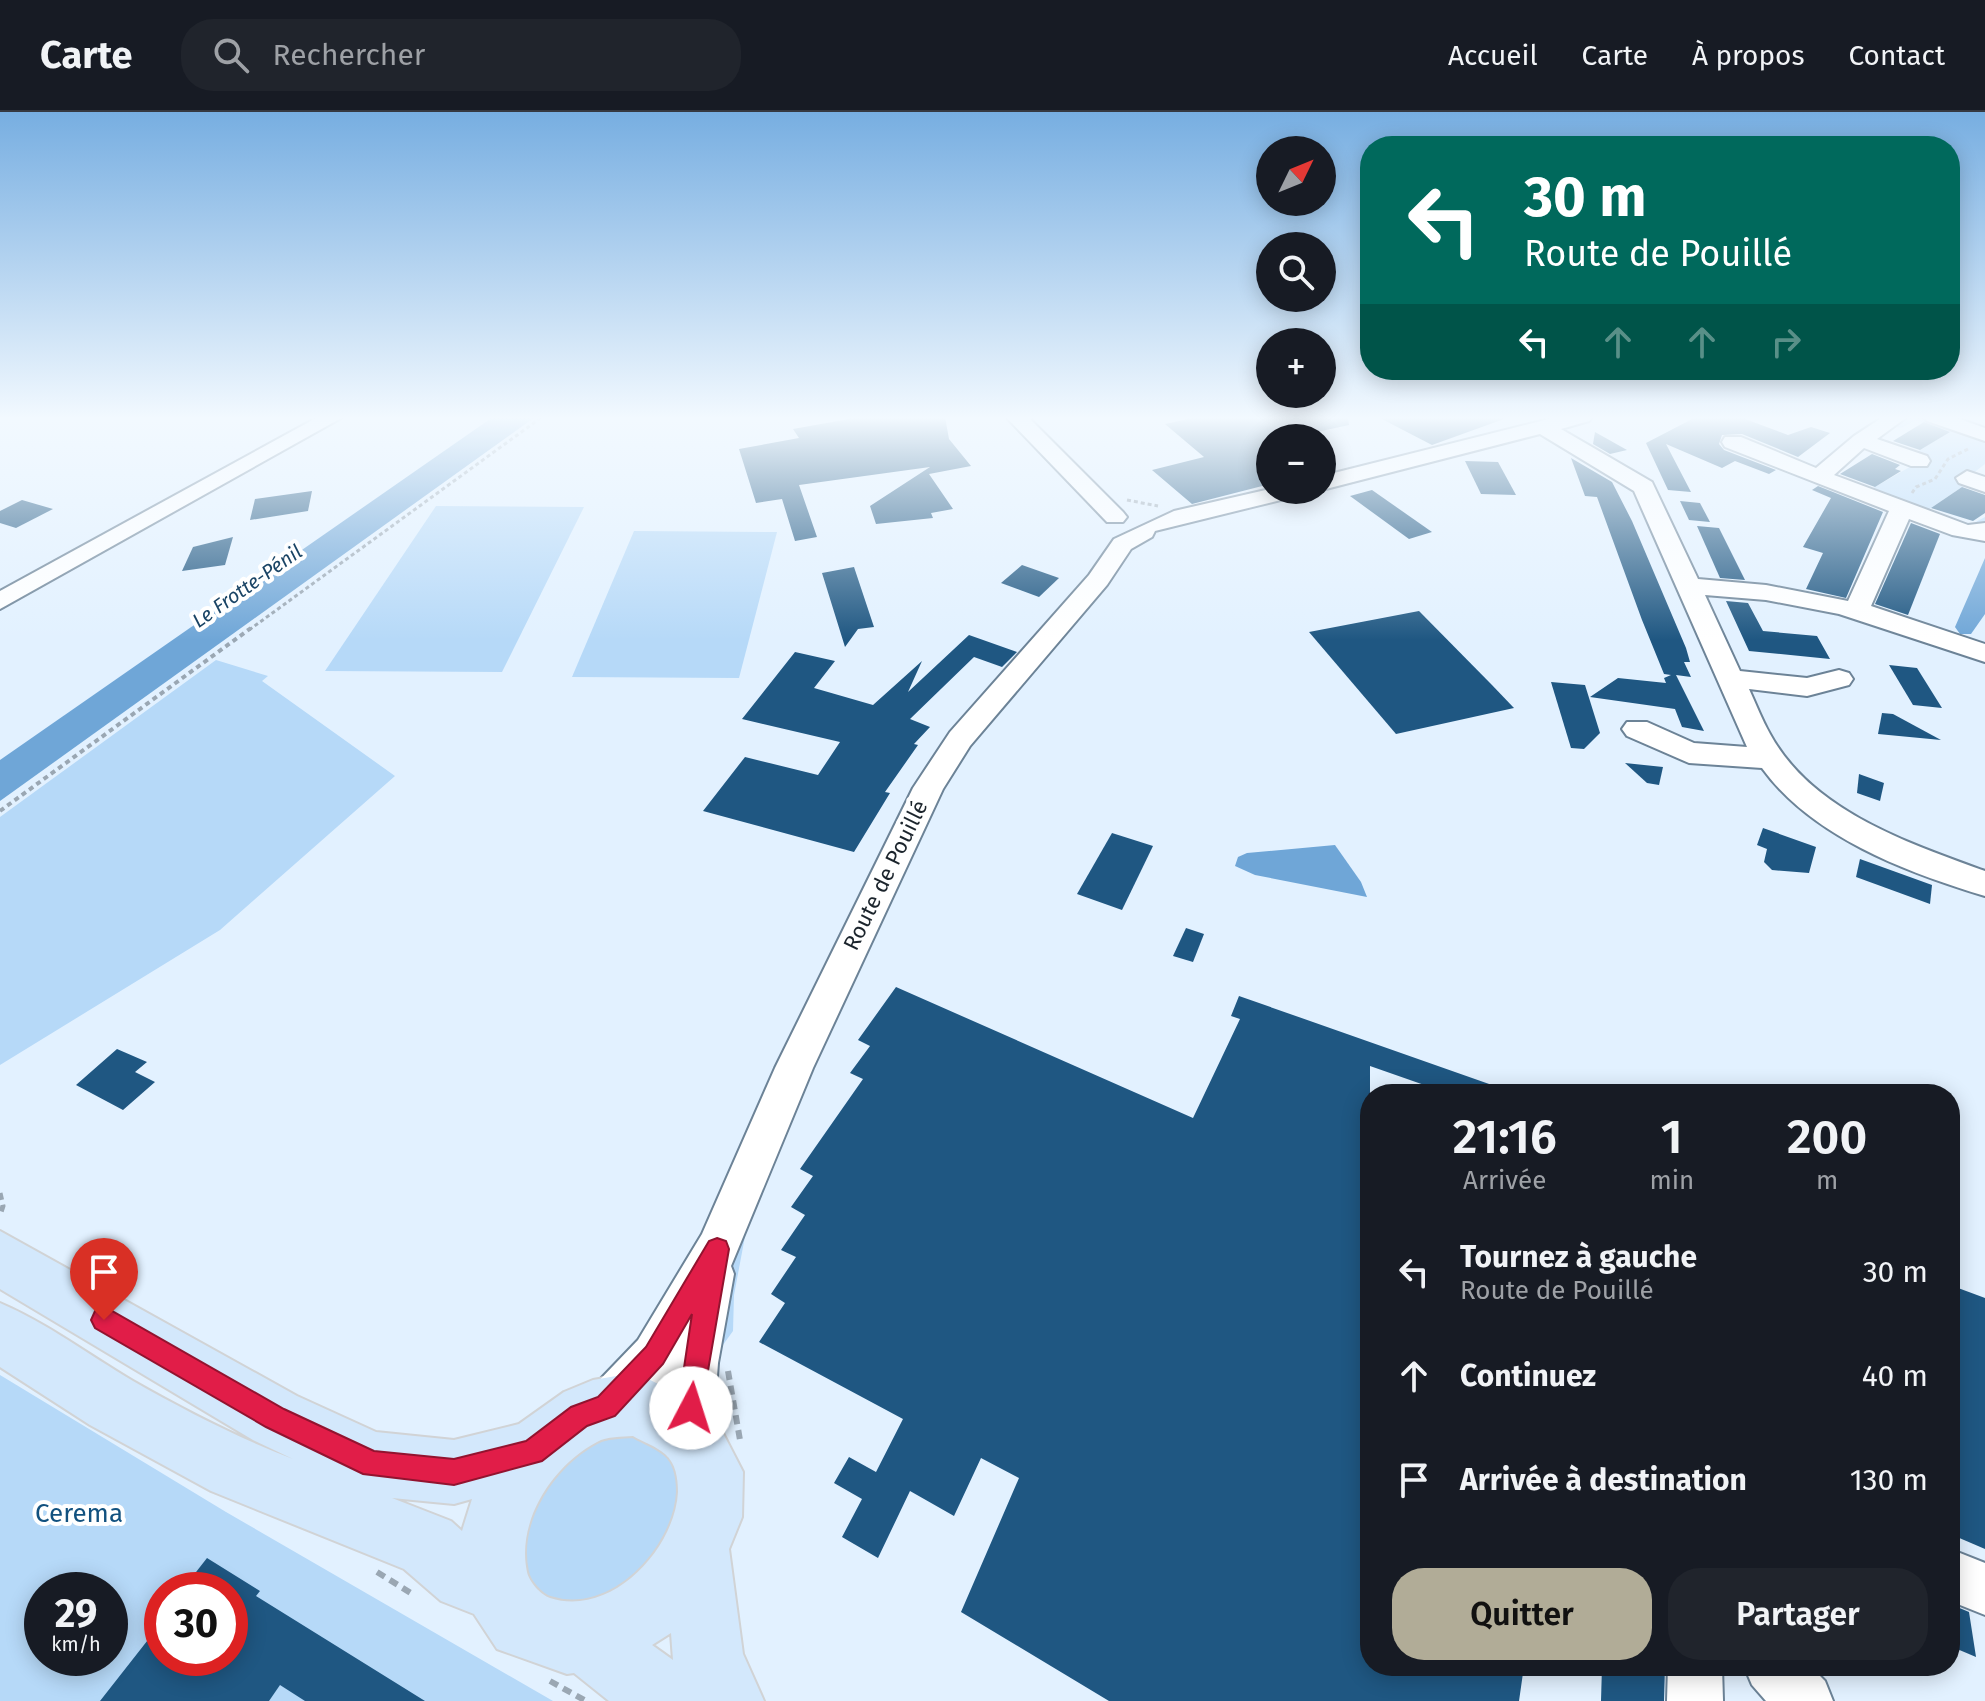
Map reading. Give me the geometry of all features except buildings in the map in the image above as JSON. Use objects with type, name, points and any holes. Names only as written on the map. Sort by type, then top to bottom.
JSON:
[{"type":"main road","points":[[0,1258],[275,1418],[373,1464],[454,1472],[533,1452]]},
{"type":"main road","points":[[0,1333],[112,1403],[234,1468],[427,1545],[465,1577],[498,1589]]},
{"type":"main road","points":[[638,1405],[666,1413],[689,1431],[705,1456],[712,1487],[710,1523],[699,1558],[681,1589],[656,1616],[627,1635],[595,1645],[563,1646],[534,1636],[512,1616],[498,1589],[492,1555],[497,1518],[511,1483],[533,1452],[555,1431],[580,1416],[606,1407],[638,1405]]},
{"type":"main road","points":[[699,1558],[708,1660],[728,1701]]},
{"type":"main road","points":[[595,1645],[667,1701]]},
{"type":"street","points":[[0,601],[199,491]]},
{"type":"street","points":[[1101,491],[1133,519],[1182,516],[1256,499]]},
{"type":"street","points":[[1646,491],[1769,758],[1815,804],[1847,825],[1886,847],[1985,884]]},
{"type":"street","points":[[1857,491],[1983,534]]},
{"type":"street","points":[[1856,611],[1902,508]]},
{"type":"street","name":"Route de Pouillé","points":[[606,1407],[654,1356],[717,1249],[794,1068],[928,788],[960,739],[1088,591],[1133,519]]},
{"type":"street","points":[[1690,586],[1792,594],[1856,611],[1985,654]]},
{"type":"street","points":[[1731,679],[1807,687],[1839,679]]},
{"type":"street","points":[[1637,729],[1689,753],[1769,758]]},
{"type":"street","name":"Route de Pouillé","points":[[689,1431],[695,1363],[717,1249]]},
{"type":"street","points":[[1960,1579],[1985,1589]]},
{"type":"street","points":[[1695,1676],[1695,1701]]},
{"type":"street","points":[[1781,1676],[1805,1701]]},
{"type":"path","points":[[0,811],[440,491]]},
{"type":"path","points":[[1902,508],[1913,491]]},
{"type":"path","points":[[0,1193],[3,1206],[0,1215]]},
{"type":"green space","points":[[1868,491],[1956,491],[1928,510],[1968,526],[1985,517],[1985,522],[1977,528],[1959,527]]},
{"type":"green space","points":[[436,506],[584,507],[502,672],[325,671]]},
{"type":"green space","points":[[634,531],[777,532],[739,678],[572,677]]},
{"type":"green space","points":[[216,660],[268,676],[262,681],[395,776],[220,930],[0,1065],[0,817]]},
{"type":"green space","points":[[749,1215],[734,1295],[733,1331],[720,1349],[720,1288]]},
{"type":"green space","name":"Cerema","points":[[0,1375],[226,1512],[553,1701],[0,1701]]},
{"type":"green space","points":[[620,1426],[681,1461],[688,1516],[636,1596],[551,1606],[531,1586],[520,1560],[545,1468]]},
{"type":"shaded area","points":[[386,491],[432,491],[0,801],[0,760]]},
{"type":"shaded area","points":[[1985,558],[1985,614],[1971,634],[1960,634],[1955,627]]},
{"type":"shaded area","points":[[1335,845],[1361,882],[1367,897],[1255,875],[1235,866],[1238,857],[1247,853]]},
{"type":"route","points":[[104,1320],[275,1418],[373,1464],[454,1472],[533,1452],[555,1431],[580,1416],[606,1407],[654,1356],[717,1249],[695,1363],[691,1408]]},
{"type":"water label","name":"Le Frotte-Pénil","points":[[247,586]]}]
